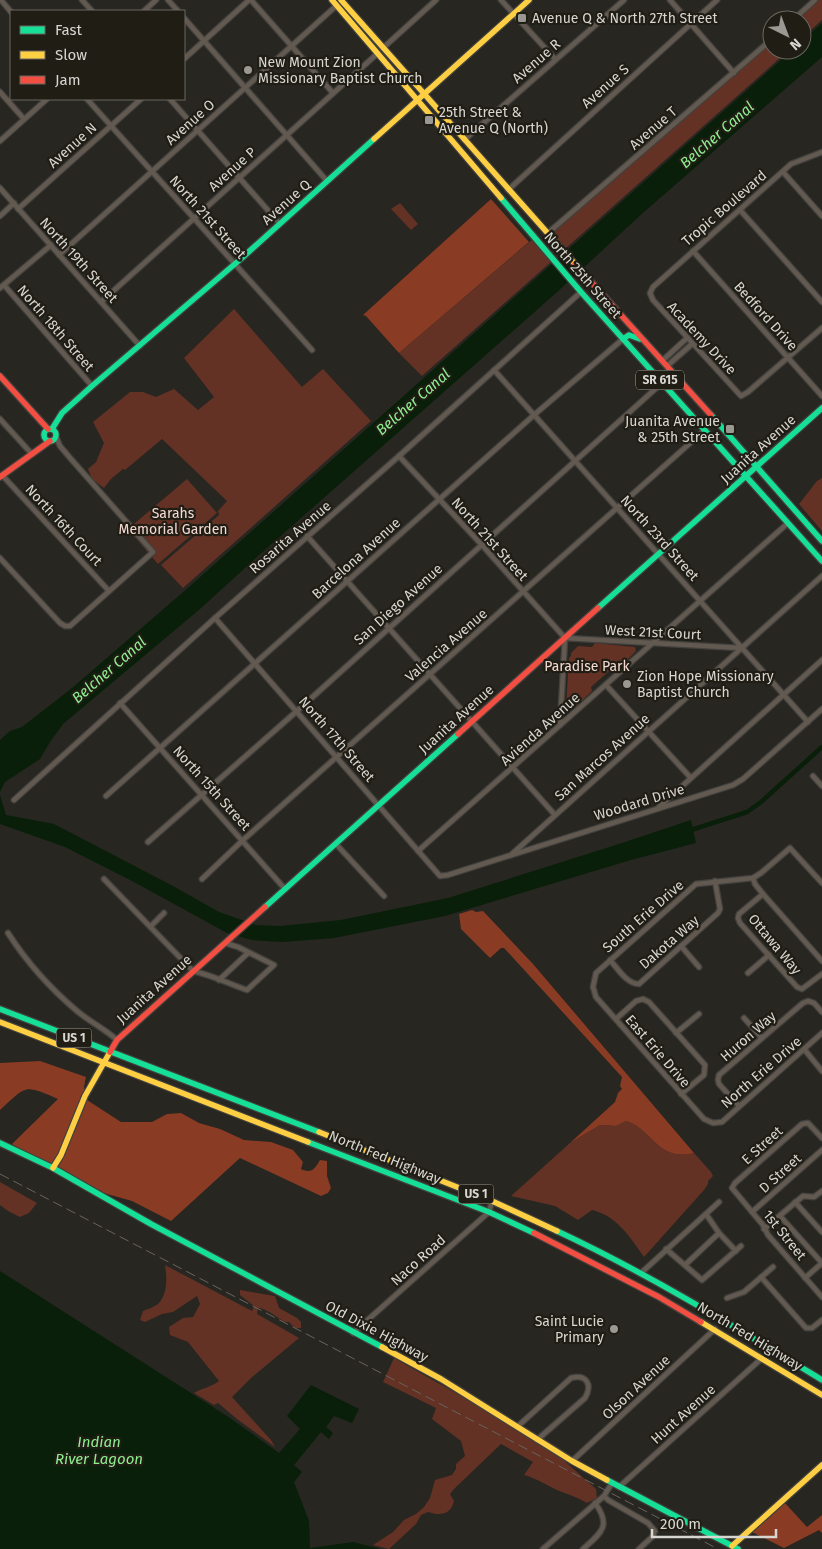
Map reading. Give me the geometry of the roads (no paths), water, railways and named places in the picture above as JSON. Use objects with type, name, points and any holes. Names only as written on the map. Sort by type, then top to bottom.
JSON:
[{"type":"main road","name":"North 25th Street","points":[[332,0],[581,292],[820,558]]},
{"type":"main road","name":"North 25th Street","points":[[342,0],[508,190],[757,466],[822,541]]},
{"type":"main road","name":"Avenue Q","points":[[50,435],[62,413],[280,224],[529,0]]},
{"type":"main road","points":[[336,6],[344,8],[368,36],[375,39]]},
{"type":"main road","points":[[528,230],[539,234],[548,233]]},
{"type":"main road","points":[[623,339],[629,335],[643,340]]},
{"type":"main road","points":[[0,376],[50,435],[40,446],[1,476]]},
{"type":"main road","name":"Juanita Avenue","points":[[53,1168],[61,1155],[85,1096],[117,1040],[822,408]]},
{"type":"main road","points":[[40,421],[48,423],[58,419]]},
{"type":"main road","name":"North Fed Highway","points":[[0,1009],[351,1144],[492,1201],[641,1273],[720,1317],[822,1380]]},
{"type":"main road","name":"North Fed Highway","points":[[0,1022],[489,1212],[601,1266],[694,1317],[822,1395]]},
{"type":"main road","name":"Old Dixie Highway","points":[[0,1143],[53,1168],[151,1224],[441,1379],[572,1461],[735,1548]]},
{"type":"main road","points":[[329,1149],[343,1150],[351,1144]]},
{"type":"main road","points":[[694,1317],[708,1321],[720,1317]]},
{"type":"main road","points":[[715,1329],[725,1326],[742,1331]]},
{"type":"main road","points":[[735,1548],[822,1465]]},
{"type":"street","points":[[1,0],[10,11]]},
{"type":"street","points":[[82,0],[91,10]]},
{"type":"street","points":[[145,10],[156,0]]},
{"type":"street","points":[[168,0],[177,10]]},
{"type":"street","points":[[185,58],[250,0],[333,93]]},
{"type":"street","points":[[383,48],[436,0]]},
{"type":"street","points":[[501,0],[555,59]]},
{"type":"street","name":"Avenue R","points":[[464,140],[624,0]]},
{"type":"street","points":[[670,0],[734,73]]},
{"type":"street","name":"Avenue S","points":[[508,190],[717,0]]},
{"type":"street","points":[[804,10],[815,0]]},
{"type":"street","name":"Avenue O","points":[[59,255],[336,6]]},
{"type":"street","points":[[185,19],[327,181]]},
{"type":"street","name":"Avenue T","points":[[548,233],[762,48]]},
{"type":"street","name":"Avenue P","points":[[101,302],[378,53]]},
{"type":"street","points":[[0,92],[24,119]]},
{"type":"street","points":[[0,141],[46,100]]},
{"type":"street","name":"North 21st Street","points":[[88,100],[312,350]]},
{"type":"street","name":"Avenue N","points":[[18,209],[140,100]]},
{"type":"street","points":[[171,100],[280,224]]},
{"type":"street","name":"Tropic Boulevard","points":[[650,293],[653,287],[692,251],[791,164],[822,152]]},
{"type":"street","points":[[783,172],[822,216]]},
{"type":"street","name":"North 19th Street","points":[[0,188],[140,346]]},
{"type":"street","points":[[0,216],[14,204]]},
{"type":"street","points":[[740,210],[822,302]]},
{"type":"street","points":[[2,287],[51,245]]},
{"type":"street","name":"Bedford Drive","points":[[692,251],[822,396]]},
{"type":"street","name":"North 18th Street","points":[[2,287],[92,386]]},
{"type":"street","name":"Rosarita Avenue","points":[[14,800],[120,703],[581,292]]},
{"type":"street","name":"Academy Drive","points":[[650,293],[653,300],[741,396],[746,394],[789,358]]},
{"type":"street","points":[[789,358],[822,328]]},
{"type":"street","points":[[662,361],[687,338]]},
{"type":"street","name":"Barcelona Avenue","points":[[106,796],[534,415],[623,339]]},
{"type":"street","points":[[667,366],[692,344]]},
{"type":"street","name":"North 23rd Street","points":[[494,370],[808,722]]},
{"type":"street","name":"San Diego Avenue","points":[[148,842],[297,711],[663,382]]},
{"type":"street","points":[[0,418],[31,453]]},
{"type":"street","name":"Valencia Avenue","points":[[202,879],[243,840],[706,429]]},
{"type":"street","points":[[0,558],[60,623],[70,626],[153,552],[50,435]]},
{"type":"street","name":"North 21st Street","points":[[399,456],[481,544],[564,638]]},
{"type":"street","name":"North 16th Court","points":[[1,476],[110,591]]},
{"type":"street","name":"Avienda Avenue","points":[[418,851],[788,523]]},
{"type":"street","points":[[307,536],[555,815]]},
{"type":"street","name":"San Marcos Avenue","points":[[511,854],[822,576]]},
{"type":"street","name":"North 17th Street","points":[[215,618],[440,876]]},
{"type":"street","points":[[560,725],[564,638]]},
{"type":"street","name":"West 21st Court","points":[[564,638],[740,648]]},
{"type":"street","points":[[658,808],[690,777],[822,660]]},
{"type":"street","points":[[606,685],[690,777]]},
{"type":"street","name":"North 15th Street","points":[[120,703],[285,889]]},
{"type":"street","name":"Woodard Drive","points":[[440,876],[733,785],[743,779],[822,709]]},
{"type":"street","points":[[813,776],[822,786]]},
{"type":"street","points":[[336,844],[384,896]]},
{"type":"street","points":[[822,883],[790,848],[753,878],[763,894],[822,961]]},
{"type":"street","name":"South Erie Drive","points":[[593,988],[596,973],[696,884],[753,878]]},
{"type":"street","points":[[104,879],[193,971],[247,990],[274,966],[238,947],[225,943]]},
{"type":"street","name":"Dakota Way","points":[[610,960],[629,981],[633,984],[639,984],[718,913],[720,909],[715,881]]},
{"type":"street","name":"Ottawa Way","points":[[763,894],[740,914],[738,918],[740,922],[796,987],[802,989],[807,987],[822,974]]},
{"type":"street","points":[[151,926],[164,913]]},
{"type":"street","points":[[8,932],[18,949],[64,999],[88,1020],[117,1040]]},
{"type":"street","points":[[681,946],[699,967]]},
{"type":"street","points":[[219,980],[248,952]]},
{"type":"street","points":[[748,973],[769,955]]},
{"type":"street","name":"East Erie Drive","points":[[593,988],[596,996],[681,1094],[704,1119],[713,1123]]},
{"type":"street","points":[[616,1019],[636,1000],[643,998],[649,1002],[705,1065],[704,1075],[681,1094]]},
{"type":"street","name":"Huron Way","points":[[739,1106],[719,1084],[719,1075],[803,1003],[808,1001],[814,1003],[822,1012]]},
{"type":"street","points":[[676,1033],[698,1014]]},
{"type":"street","points":[[744,1018],[762,1038]]},
{"type":"street","name":"North Erie Drive","points":[[713,1123],[722,1122],[822,1033]]},
{"type":"street","points":[[804,1050],[822,1071]]},
{"type":"street","points":[[816,1064],[822,1059]]},
{"type":"street","name":"E Street","points":[[732,1187],[802,1124],[808,1124],[822,1138]]},
{"type":"street","name":"D Street","points":[[752,1212],[822,1150]]},
{"type":"street","name":"1st Street","points":[[732,1187],[733,1191],[752,1212],[768,1235],[822,1297]]},
{"type":"street","points":[[764,1229],[802,1196],[814,1197],[821,1193]]},
{"type":"street","points":[[489,1212],[492,1201]]},
{"type":"street","points":[[641,1273],[719,1202]]},
{"type":"street","points":[[795,1202],[822,1232]]},
{"type":"street","name":"Naco Road","points":[[353,1333],[489,1212]]},
{"type":"street","points":[[706,1214],[719,1233],[736,1251]]},
{"type":"street","points":[[780,1216],[822,1263],[805,1278]]},
{"type":"street","points":[[685,1265],[719,1233]]},
{"type":"street","points":[[666,1249],[702,1280],[741,1246]]},
{"type":"street","points":[[727,1298],[750,1288],[773,1267]]},
{"type":"street","points":[[761,1278],[806,1328],[812,1328],[822,1320]]},
{"type":"street","points":[[748,1295],[750,1288]]},
{"type":"street","name":"Olson Avenue","points":[[572,1461],[715,1329]]},
{"type":"street","name":"Hunt Avenue","points":[[619,1487],[762,1358]]},
{"type":"street","points":[[517,1427],[571,1378],[583,1378],[589,1386],[589,1391],[585,1398],[537,1440]]},
{"type":"street","points":[[543,1549],[604,1496],[612,1483]]},
{"type":"street","points":[[604,1496],[648,1522],[655,1531],[652,1537],[639,1549]]},
{"type":"street","points":[[583,1549],[600,1534],[604,1524],[602,1512],[595,1503]]},
{"type":"water","name":"Belcher Canal","points":[[822,23],[822,57],[644,212],[556,293],[200,609],[63,724],[40,759],[5,782],[0,792],[0,740],[10,731],[22,727],[72,688],[189,587],[781,60],[812,60],[812,32]]},
{"type":"water","points":[[0,795],[6,815],[54,824],[219,912],[256,925],[280,926],[341,920],[448,898],[691,820],[696,843],[631,860],[445,916],[334,938],[282,942],[252,940],[227,933],[65,847],[0,824]]},
{"type":"water","name":"Indian River Lagoon","points":[[0,1271],[230,1418],[279,1453],[300,1429],[287,1416],[311,1385],[359,1409],[352,1423],[334,1416],[326,1427],[333,1433],[329,1439],[321,1432],[294,1465],[302,1472],[294,1482],[309,1521],[310,1548],[353,1542],[381,1549],[0,1549]]},
{"type":"waterway","points":[[688,831],[747,812],[761,802],[822,747]]},
{"type":"railway","points":[[0,1174],[718,1549]]},
{"type":"place","name":"Avenue Q & North 27th Street","points":[[522,18]]},
{"type":"place","name":"New Mount Zion Missionary Baptist Church","points":[[248,70]]},
{"type":"place","name":"25th Street & Avenue Q (North)","points":[[429,120]]},
{"type":"place","name":"Juanita Avenue & 25th Street","points":[[730,429]]},
{"type":"place","name":"Zion Hope Missionary Baptist Church","points":[[627,684]]},
{"type":"place","name":"Saint Lucie Primary","points":[[614,1329]]},
{"type":"park label","name":"Sarahs Memorial Garden","points":[[173,522]]},
{"type":"park label","name":"Paradise Park","points":[[587,666]]}]
